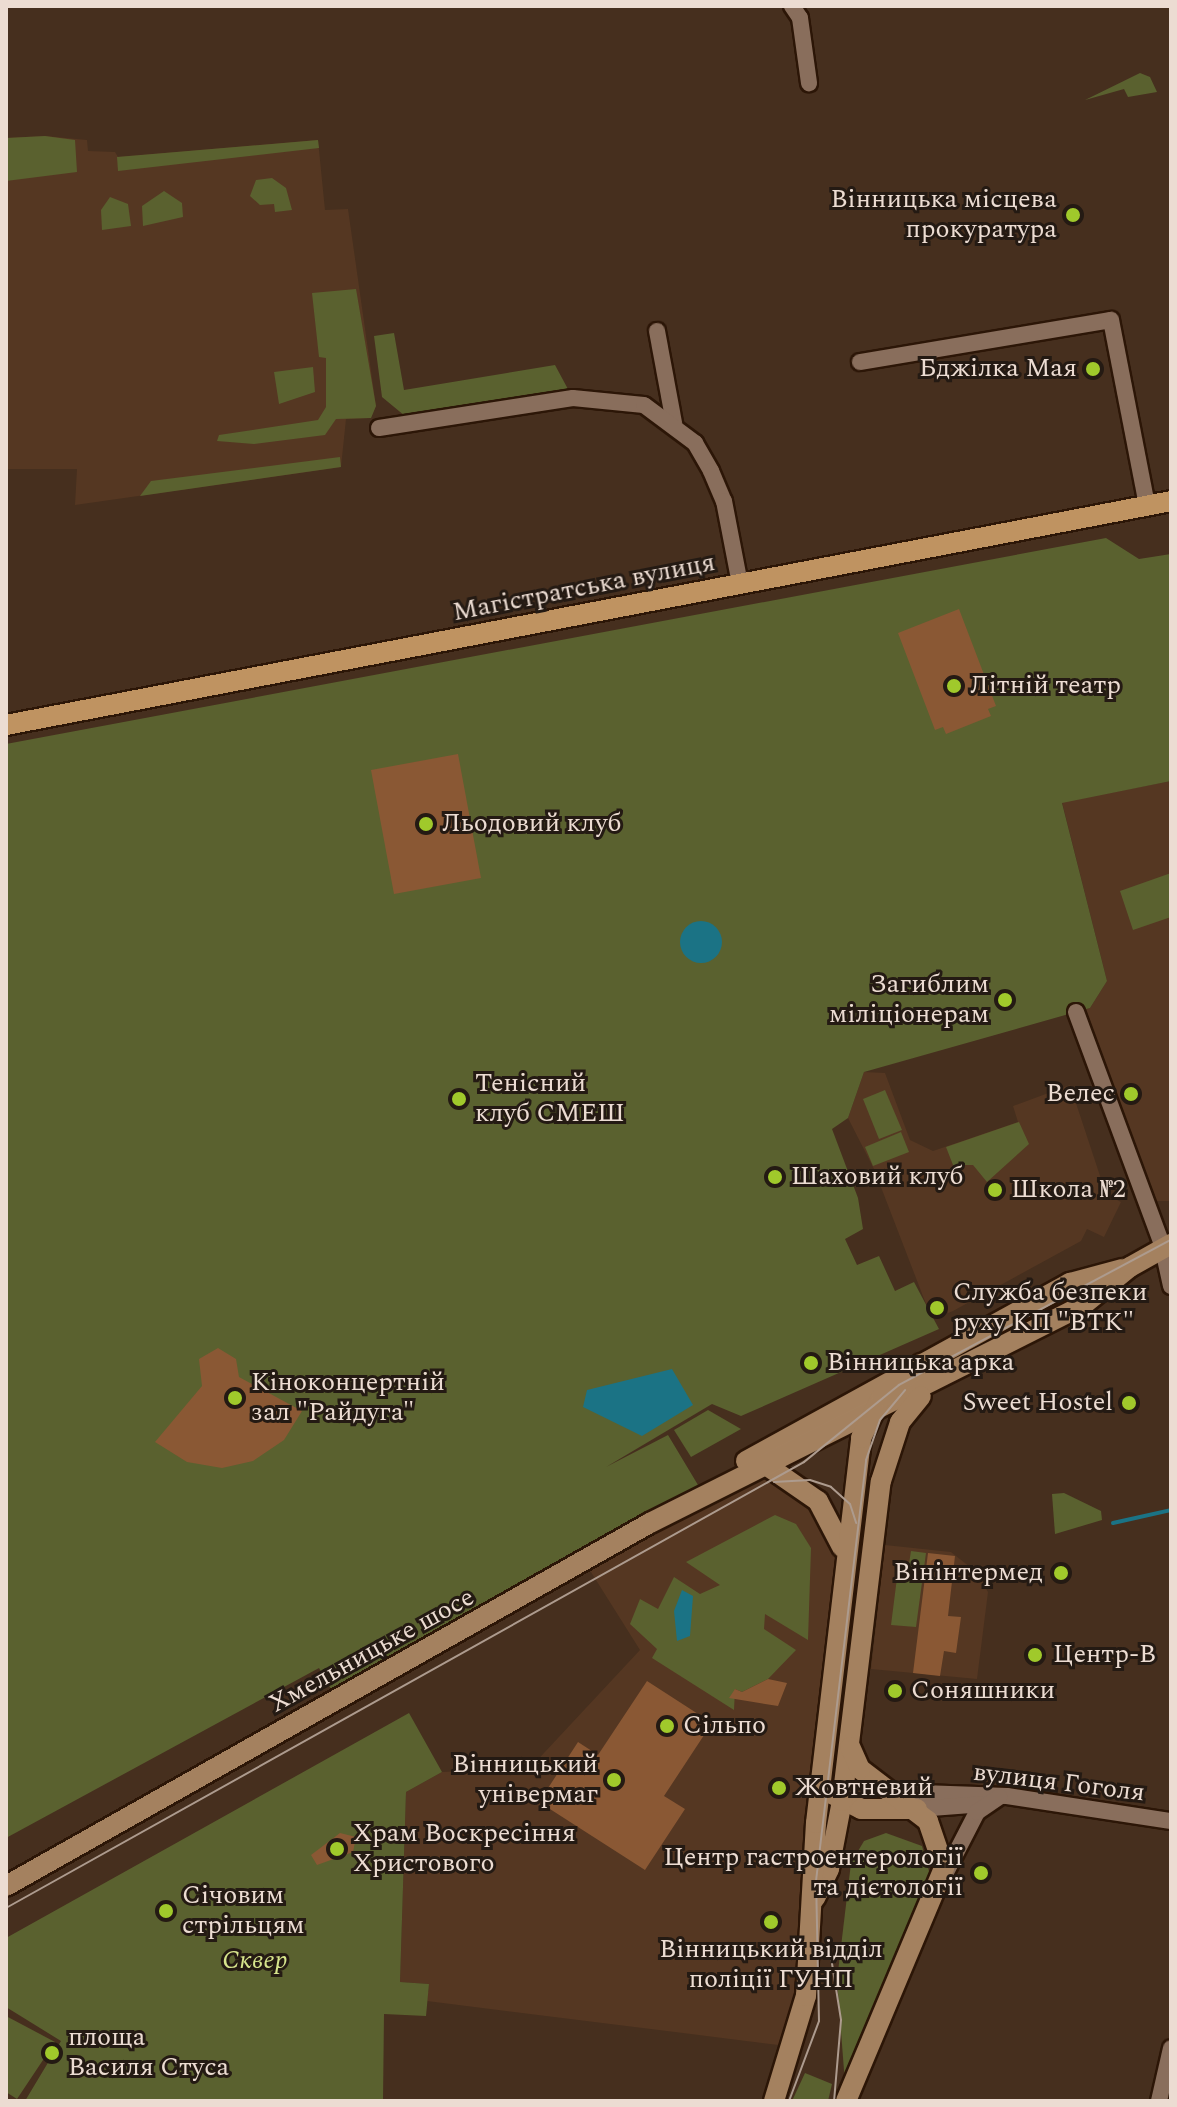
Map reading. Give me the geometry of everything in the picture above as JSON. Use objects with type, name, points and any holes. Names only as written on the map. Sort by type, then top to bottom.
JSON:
[{"type":"main road","name":"Магістратська вулиця","points":[[6,725],[1171,501]]},
{"type":"main road","points":[[852,1805],[850,1747],[881,1481],[908,1409],[951,1376],[1083,1305],[1130,1267],[1167,1246]]},
{"type":"main road","points":[[650,1523],[827,1415],[1070,1283],[1130,1267]]},
{"type":"main road","points":[[774,2101],[802,2023],[816,1823],[844,1552],[864,1422],[897,1380],[921,1364]]},
{"type":"main road","name":"Хмельницьке шосе","points":[[6,1886],[650,1523],[766,1465],[864,1422],[951,1376]]},
{"type":"main road","points":[[827,1415],[864,1422]]},
{"type":"main road","points":[[864,1422],[876,1447],[881,1481]]},
{"type":"main road","points":[[766,1465],[818,1501],[844,1552]]},
{"type":"main road","points":[[846,2101],[942,1879],[941,1845],[918,1809],[860,1769],[850,1747]]},
{"type":"main road","points":[[821,1783],[852,1805]]},
{"type":"main road","points":[[812,1903],[838,1826],[862,1790],[893,1792]]},
{"type":"main road","points":[[816,1823],[852,1805],[918,1809]]},
{"type":"street","points":[[792,6],[800,18],[809,83]]},
{"type":"street","points":[[860,362],[1111,320],[1147,506]]},
{"type":"street","points":[[657,331],[674,423]]},
{"type":"street","points":[[379,428],[573,398],[644,405],[674,423],[695,443],[724,501],[740,584]]},
{"type":"street","points":[[1076,1012],[1167,1246],[1171,1286]]},
{"type":"street","name":"вулиця Гоголя","points":[[893,1792],[1001,1796],[1171,1821]]},
{"type":"street","points":[[942,1879],[984,1804],[1001,1796]]},
{"type":"street","name":"вулиця Гоголя","points":[[918,1809],[984,1804]]},
{"type":"street","points":[[1159,2101],[1171,2048]]},
{"type":"shaded area","points":[[45,136],[87,140],[88,151],[115,152],[118,157],[318,140],[325,210],[348,209],[376,406],[371,418],[346,419],[341,467],[75,505],[77,469],[6,469],[6,138]]},
{"type":"shaded area","points":[[1171,781],[1171,1201],[1146,1201],[1076,1012],[1090,1008],[1107,981],[1062,802]]},
{"type":"shaded area","name":"Школа №2","points":[[864,1072],[885,1073],[910,1140],[933,1151],[1018,1122],[1013,1106],[1070,1085],[1106,1194],[1121,1202],[1104,1237],[1087,1229],[1081,1241],[948,1313],[940,1297],[926,1304],[874,1169],[848,1118]]},
{"type":"shaded area","points":[[766,1465],[798,1486],[844,1552],[795,2047],[427,2001],[429,1984],[400,1982],[406,1792],[442,1772],[530,1768],[640,1650],[584,1561]]},
{"type":"shaded area","points":[[885,1545],[951,1552],[975,1571],[988,1592],[977,1679],[871,1669]]},
{"type":"green space","points":[[1140,73],[1150,77],[1157,92],[1128,97],[1124,89],[1085,100]]},
{"type":"green space","points":[[45,136],[75,140],[77,172],[6,181],[6,138]]},
{"type":"green space","points":[[318,140],[319,148],[118,171],[117,157]]},
{"type":"green space","points":[[272,178],[286,188],[292,210],[275,212],[274,204],[260,205],[250,196],[256,180]]},
{"type":"green space","points":[[164,191],[182,203],[183,217],[143,226],[142,206]]},
{"type":"green space","points":[[110,197],[128,204],[131,226],[102,230],[101,210]]},
{"type":"green space","points":[[356,289],[376,406],[371,418],[336,419],[325,435],[254,444],[217,441],[219,435],[318,420],[326,407],[326,358],[319,357],[312,293]]},
{"type":"green space","points":[[394,333],[404,390],[555,365],[569,391],[405,416],[382,397],[374,336]]},
{"type":"green space","points":[[313,367],[315,392],[279,404],[274,372]]},
{"type":"green space","points":[[340,457],[341,467],[140,496],[151,481]]},
{"type":"green space","points":[[1106,538],[1139,559],[1171,554],[1171,781],[1062,803],[1107,981],[1090,1008],[864,1072],[848,1118],[832,1129],[858,1198],[863,1229],[845,1239],[857,1265],[879,1256],[895,1291],[914,1282],[939,1329],[741,1416],[712,1404],[606,1467],[668,1435],[698,1485],[332,1691],[319,1668],[6,1838],[6,744]]},
{"type":"green space","points":[[1171,873],[1171,917],[1133,930],[1120,891]]},
{"type":"green space","points":[[885,1090],[902,1130],[879,1139],[863,1099]]},
{"type":"green space","points":[[1019,1122],[1029,1144],[987,1182],[973,1165],[953,1165],[946,1147]]},
{"type":"green space","points":[[901,1132],[909,1152],[873,1166],[865,1147]]},
{"type":"green space","points":[[708,1410],[741,1429],[691,1457],[674,1430]]},
{"type":"green space","points":[[1064,1493],[1101,1511],[1102,1520],[1055,1534],[1052,1494]]},
{"type":"green space","points":[[775,1515],[796,1524],[811,1548],[808,1640],[765,1614],[764,1629],[796,1650],[768,1679],[742,1692],[735,1689],[734,1710],[652,1658],[657,1649],[630,1624],[640,1599],[658,1609],[674,1577],[700,1594],[720,1585],[686,1562]]},
{"type":"green space","points":[[911,1551],[926,1553],[916,1627],[891,1625],[898,1570],[908,1570]]},
{"type":"green space","name":"Сквер","points":[[409,1713],[442,1772],[406,1792],[400,1982],[429,1984],[426,2016],[384,2014],[383,2101],[25,2101],[61,2041],[6,2007],[6,1938]]},
{"type":"green space","points":[[886,1833],[922,1846],[932,1882],[845,2083],[837,1980],[851,1863],[864,1841]]},
{"type":"green space","points":[[6,2016],[55,2042],[17,2099],[6,2092]]},
{"type":"green space","points":[[805,2073],[832,2084],[828,2101],[792,2101]]},
{"type":"water","points":[[701,921],[716,927],[722,942],[716,957],[701,963],[686,957],[680,942],[686,927]]},
{"type":"water","points":[[672,1369],[693,1405],[642,1436],[583,1407],[587,1390]]},
{"type":"water","points":[[682,1590],[693,1596],[690,1636],[677,1641],[674,1611]]},
{"type":"building","name":"Літній театр","points":[[959,609],[996,706],[988,709],[991,716],[946,734],[943,727],[935,730],[898,633]]},
{"type":"building","name":"Льодовий клуб","points":[[458,754],[481,878],[394,894],[371,770]]},
{"type":"building","name":"Кіноконцертній зал \"Райдуга\"","points":[[218,1348],[236,1359],[239,1377],[302,1411],[284,1440],[253,1461],[222,1468],[187,1462],[155,1442],[202,1386],[199,1359]]},
{"type":"building","points":[[928,1553],[955,1556],[948,1616],[961,1617],[956,1653],[944,1651],[940,1676],[913,1673]]},
{"type":"building","points":[[768,1679],[787,1683],[778,1706],[729,1698],[735,1689],[742,1692]]},
{"type":"building","name":"Вінницький універмаг","points":[[647,1681],[712,1723],[664,1796],[685,1809],[645,1870],[539,1802],[578,1742],[598,1755]]},
{"type":"building","name":"Храм Воскресіння Христового","points":[[340,1833],[356,1837],[353,1852],[317,1865],[311,1855]]},
{"type":"waterway","points":[[1113,1523],[1171,1510]]},
{"type":"tram line","points":[[6,1908],[804,1462],[899,1385],[1171,1240]]},
{"type":"tram line","points":[[789,2101],[819,2021],[816,1881],[866,1460],[880,1420],[905,1390]]},
{"type":"tram line","points":[[774,1482],[810,1480],[831,1487],[850,1504],[856,1523]]},
{"type":"tram line","points":[[830,1951],[841,2020],[834,2101]]},
{"type":"place","name":"Вінницька місцева прокуратура","points":[[1073,215]]},
{"type":"place","name":"Бджілка Мая","points":[[1093,369]]},
{"type":"place","name":"Літній театр","points":[[954,686]]},
{"type":"place","name":"Льодовий клуб","points":[[426,824]]},
{"type":"place","name":"Загиблим міліціонерам","points":[[1005,1000]]},
{"type":"place","name":"Велес","points":[[1131,1094]]},
{"type":"place","name":"Тенісний клуб СМЕШ","points":[[459,1099]]},
{"type":"place","name":"Шаховий клуб","points":[[775,1177]]},
{"type":"place","name":"Школа №2","points":[[995,1190]]},
{"type":"place","name":"Служба безпеки руху КП \"ВТК\"","points":[[937,1308]]},
{"type":"place","name":"Вінницька арка","points":[[811,1363]]},
{"type":"place","name":"Кіноконцертній зал \"Райдуга\"","points":[[235,1398]]},
{"type":"place","name":"Sweet Hostel","points":[[1129,1403]]},
{"type":"place","name":"Вінінтермед","points":[[1061,1573]]},
{"type":"place","name":"Центр-В","points":[[1035,1655]]},
{"type":"place","name":"Соняшники","points":[[895,1691]]},
{"type":"place","name":"Сільпо","points":[[667,1726]]},
{"type":"place","name":"Вінницький універмаг","points":[[614,1780]]},
{"type":"place","name":"Жовтневий","points":[[779,1788]]},
{"type":"place","name":"Храм Воскресіння Христового","points":[[337,1849]]},
{"type":"place","name":"Центр гастроентерології та дієтології","points":[[981,1873]]},
{"type":"place","name":"Січовим стрільцям","points":[[166,1911]]},
{"type":"place","name":"Вінницький відділ поліції ГУНП","points":[[771,1922]]},
{"type":"place","name":"площа Василя Стуса","points":[[52,2053]]}]
